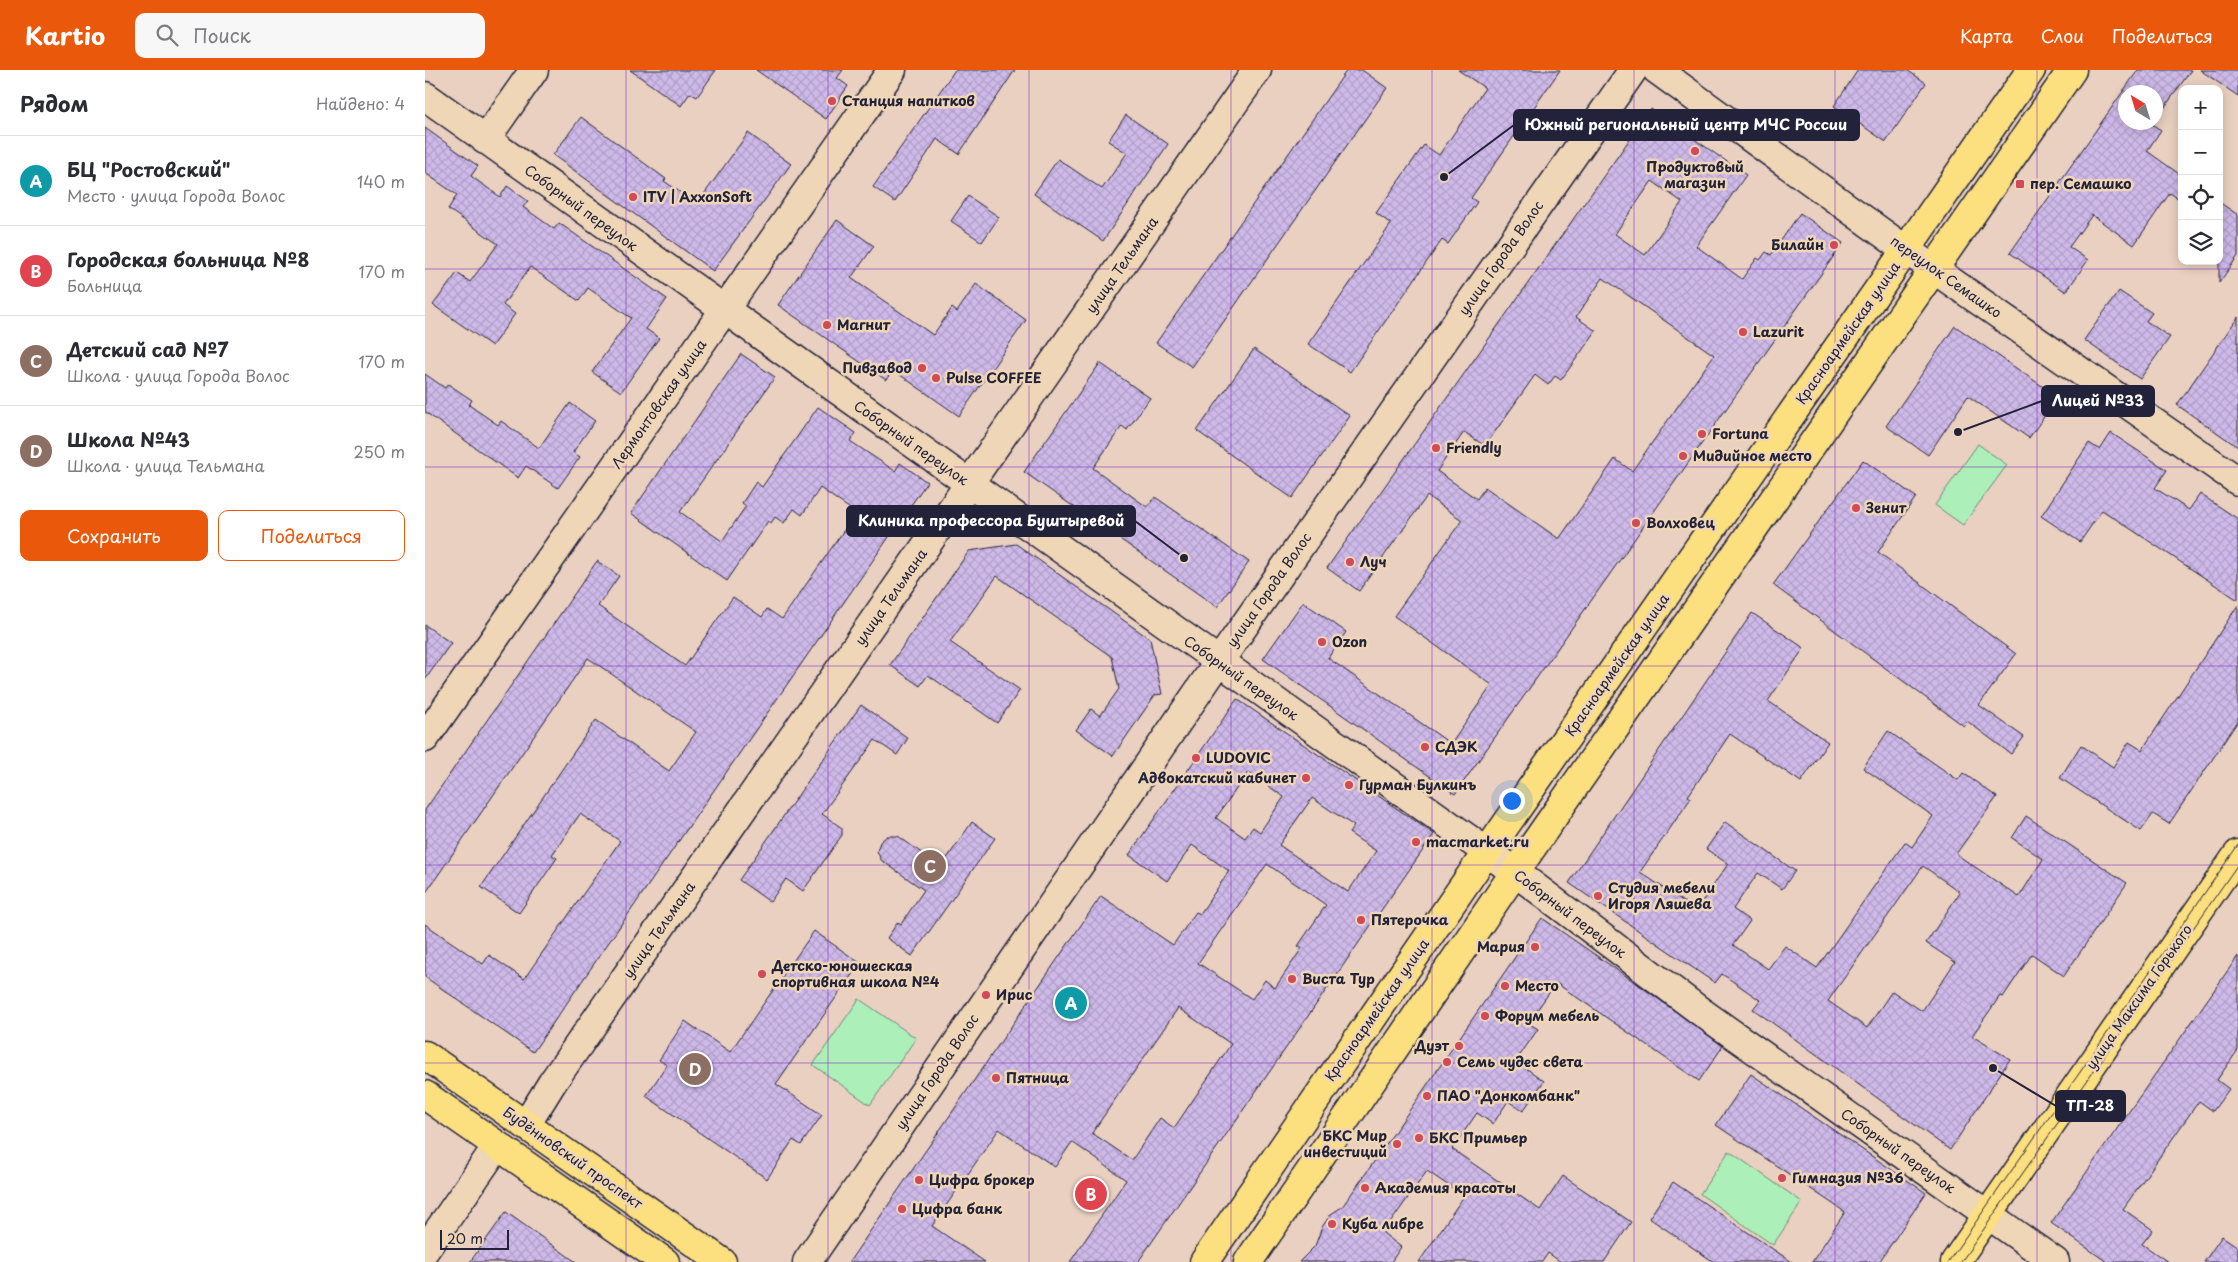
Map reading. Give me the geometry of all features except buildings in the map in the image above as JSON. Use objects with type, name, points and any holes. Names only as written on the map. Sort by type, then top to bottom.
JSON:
[{"type":"main road","name":"Красноармейская улица","points":[[1204,1262],[1486,852],[2031,70]]},
{"type":"main road","points":[[1248,1262],[1515,872],[2072,70]]},
{"type":"main road","name":"улица Максима Горького","points":[[1955,1262],[2238,854]]},
{"type":"main road","name":"Будённовский проспект","points":[[425,1055],[722,1262]]},
{"type":"main road","points":[[425,1095],[665,1262]]},
{"type":"street","points":[[485,140],[534,70]]},
{"type":"street","name":"Лермонтовская улица","points":[[425,738],[893,70]]},
{"type":"street","name":"улица Тельмана","points":[[526,1125],[1257,70]]},
{"type":"street","name":"улица Города Волос","points":[[807,1262],[1219,662],[1633,70]]},
{"type":"street","name":"переулок Семашко","points":[[1657,70],[1906,250],[2238,481]]},
{"type":"street","name":"Соборный переулок","points":[[425,96],[724,311],[1515,872],[1700,1011],[2055,1262]]},
{"type":"street","points":[[425,1250],[497,1146]]},
{"type":"green space","points":[[1978,444],[2007,465],[1963,525],[1935,505]]},
{"type":"green space","points":[[859,999],[916,1038],[870,1105],[813,1065]]},
{"type":"green space","points":[[1729,1151],[1802,1202],[1773,1245],[1700,1194]]},
{"type":"tram line","points":[[1948,1262],[2238,845]]},
{"type":"tram line","points":[[1961,1262],[2238,864]]},
{"type":"place","name":"Станция напитков","points":[[832,101]]},
{"type":"place","name":"Продуктовый магазин","points":[[1695,151]]},
{"type":"place","name":"Южный региональный центр МЧС России","points":[[1444,177]]},
{"type":"place","name":"пер. Семашко","points":[[2020,184]]},
{"type":"place","name":"ITV | AxxonSoft","points":[[633,197]]},
{"type":"place","name":"Билайн","points":[[1834,245]]},
{"type":"place","name":"Магнит","points":[[827,325]]},
{"type":"place","name":"Lazurit","points":[[1743,332]]},
{"type":"place","name":"Пивзавод","points":[[922,368]]},
{"type":"place","name":"Pulse COFFEE","points":[[936,378]]},
{"type":"place","name":"Лицей №33","points":[[1958,432]]},
{"type":"place","name":"Fortuna","points":[[1702,434]]},
{"type":"place","name":"Friendly","points":[[1436,448]]},
{"type":"place","name":"Мидийное место","points":[[1683,456]]},
{"type":"place","name":"Зенит","points":[[1856,508]]},
{"type":"place","name":"Волховец","points":[[1636,523]]},
{"type":"place","name":"Клиника профессора Буштыревой","points":[[1184,558]]},
{"type":"place","name":"Луч","points":[[1350,562]]},
{"type":"place","name":"Ozon","points":[[1322,642]]},
{"type":"place","name":"СДЭК","points":[[1425,747]]},
{"type":"place","name":"LUDOVIC","points":[[1196,758]]},
{"type":"place","name":"Адвокатский кабинет","points":[[1306,778]]},
{"type":"place","name":"Гурман Булкинъ","points":[[1349,785]]},
{"type":"place","name":"macmarket.ru","points":[[1416,842]]},
{"type":"place","name":"Детский сад №7","points":[[930,866]]},
{"type":"place","name":"Студия мебели Игоря Ляшева","points":[[1598,896]]},
{"type":"place","name":"Пятерочка","points":[[1361,920]]},
{"type":"place","name":"Мария","points":[[1535,947]]},
{"type":"place","name":"Детско-юношеская спортивная школа №4","points":[[762,974]]},
{"type":"place","name":"Виста Тур","points":[[1292,979]]},
{"type":"place","name":"Место","points":[[1505,986]]},
{"type":"place","name":"Ирис","points":[[986,995]]},
{"type":"place","name":"БЦ \"Ростовский\"","points":[[1071,1003]]},
{"type":"place","name":"Форум мебель","points":[[1485,1016]]},
{"type":"place","name":"Дуэт","points":[[1459,1046]]},
{"type":"place","name":"Семь чудес света","points":[[1447,1062]]},
{"type":"place","name":"ТП-28","points":[[1993,1068]]},
{"type":"place","name":"Школа №43","points":[[695,1069]]},
{"type":"place","name":"Пятница","points":[[996,1078]]},
{"type":"place","name":"ПАО \"Донкомбанк\"","points":[[1427,1096]]},
{"type":"place","name":"БКС Примьер","points":[[1419,1138]]},
{"type":"place","name":"БКС Мир инвестиций","points":[[1397,1144]]},
{"type":"place","name":"Гимназия №36","points":[[1782,1178]]},
{"type":"place","name":"Цифра брокер","points":[[919,1180]]},
{"type":"place","name":"Академия красоты","points":[[1365,1188]]},
{"type":"place","name":"Городская больница №8","points":[[1091,1194]]},
{"type":"place","name":"Цифра банк","points":[[902,1209]]},
{"type":"place","name":"Куба либре","points":[[1332,1224]]}]
